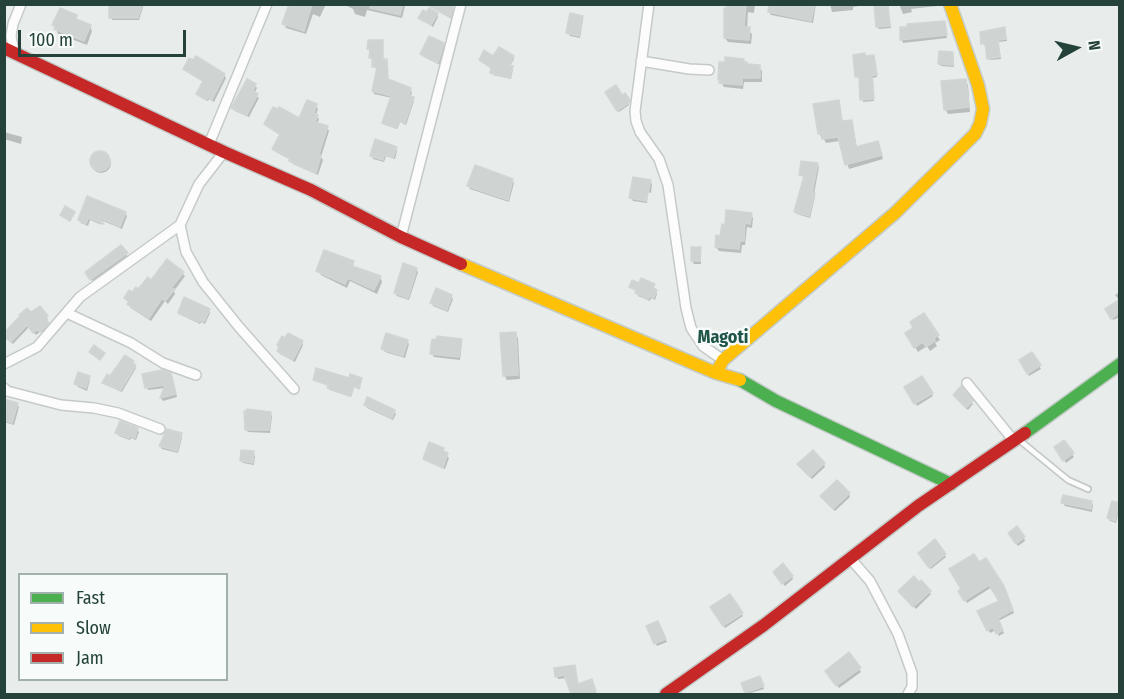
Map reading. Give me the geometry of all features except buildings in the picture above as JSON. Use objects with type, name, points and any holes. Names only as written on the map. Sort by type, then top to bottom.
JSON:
[{"type":"street","points":[[21,4],[13,24],[9,50],[224,152],[311,190],[401,237],[716,373],[736,378],[776,401],[951,484]]},
{"type":"street","points":[[209,144],[267,4]]},
{"type":"street","points":[[401,237],[461,4]]},
{"type":"street","points":[[649,4],[635,111],[636,121],[640,132],[659,159],[668,185],[688,320],[703,346],[723,360]]},
{"type":"street","points":[[716,373],[723,360],[895,213],[975,134],[983,109],[978,85],[950,4]]},
{"type":"street","points":[[641,61],[709,70]]},
{"type":"street","points":[[4,364],[37,347],[80,297],[180,225],[200,184],[224,152]]},
{"type":"street","points":[[180,225],[186,252],[202,282],[294,389]]},
{"type":"street","points":[[67,313],[131,343],[163,363],[196,375]]},
{"type":"street","points":[[666,694],[764,625],[918,506],[1016,440],[1119,364]]},
{"type":"street","points":[[967,383],[1016,440]]},
{"type":"street","points":[[4,388],[7,391],[60,405],[118,413],[160,429]]},
{"type":"street","points":[[850,558],[870,581],[898,634],[912,673],[912,687],[908,694]]},
{"type":"lane","points":[[1016,440],[1068,480],[1088,489]]},
{"type":"traffic: fast","points":[[1025,433],[1120,364]]},
{"type":"traffic: fast","points":[[740,380],[776,401],[951,484]]},
{"type":"traffic: slow","points":[[716,373],[723,360],[895,213],[975,134],[983,109],[978,85],[950,4]]},
{"type":"traffic: slow","points":[[461,264],[716,373],[740,380]]},
{"type":"traffic: jam","points":[[4,48],[224,152],[311,190],[401,237],[461,264]]},
{"type":"traffic: jam","points":[[666,694],[764,625],[918,506],[1025,433]]},
{"type":"district","name":"Magoti","points":[[723,338]]}]
